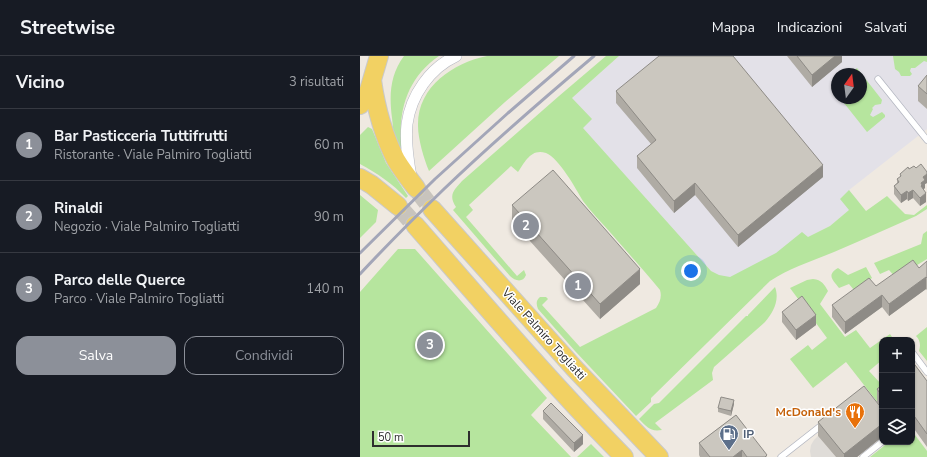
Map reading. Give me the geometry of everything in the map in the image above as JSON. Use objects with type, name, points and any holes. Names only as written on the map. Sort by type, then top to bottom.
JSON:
[{"type":"main road","points":[[360,105],[369,90],[379,57]]},
{"type":"main road","points":[[372,80],[377,110],[385,134],[397,161],[414,185]]},
{"type":"main road","points":[[360,178],[372,185],[398,206]]},
{"type":"main road","name":"Viale Palmiro Togliatti","points":[[432,208],[576,369],[659,457]]},
{"type":"main road","name":"Viale Palmiro Togliatti","points":[[415,224],[508,332],[624,457]]},
{"type":"street","points":[[414,185],[407,139],[407,124],[411,109],[416,96],[430,74],[448,60],[456,56]]},
{"type":"lane","points":[[878,80],[927,140]]},
{"type":"lane","points":[[915,356],[927,372]]},
{"type":"lane","points":[[781,457],[830,418]]},
{"type":"lane","points":[[863,457],[879,444]]},
{"type":"shaded area","points":[[619,56],[927,56],[927,129],[849,190],[859,202],[830,226],[730,278],[671,301],[540,139],[572,98]]},
{"type":"shaded area","points":[[818,436],[836,457],[811,457],[811,445]]},
{"type":"green space","points":[[404,56],[439,56],[419,75],[412,85],[407,97],[401,122],[402,149],[400,151],[394,134],[391,110],[391,93],[393,78],[399,63]]},
{"type":"green space","points":[[487,56],[559,56],[505,102],[429,171],[425,161],[418,131],[419,112],[424,100],[430,89],[439,79],[450,71],[474,59]]},
{"type":"green space","points":[[606,56],[619,56],[572,98],[592,119],[583,128],[711,271],[719,275],[730,277],[776,253],[802,232],[808,237],[830,226],[849,210],[840,199],[849,190],[866,211],[887,196],[905,214],[914,215],[927,205],[927,209],[916,216],[834,252],[793,268],[770,281],[651,398],[651,402],[636,416],[575,351],[537,307],[538,299],[540,297],[546,297],[548,299],[542,305],[580,347],[656,308],[661,297],[660,290],[586,205],[562,167],[546,153],[536,152],[526,160],[518,172],[511,166],[469,205],[473,210],[466,217],[517,276],[524,270],[526,275],[525,278],[521,280],[516,280],[510,276],[453,210],[456,207],[452,199],[453,193],[462,181]]},
{"type":"green space","points":[[893,56],[927,56],[927,62],[924,61],[915,68],[911,68],[910,71],[912,74],[910,76],[901,76],[895,69]]},
{"type":"green space","points":[[867,81],[882,100],[881,104],[875,105],[872,108],[873,109],[870,115],[873,117],[882,112],[885,117],[867,132],[845,104],[867,104]]},
{"type":"green space","points":[[368,127],[372,129],[386,163],[408,196],[406,198],[384,179],[360,164],[360,135]]},
{"type":"green space","points":[[360,195],[378,210],[376,222],[360,238]]},
{"type":"green space","points":[[927,231],[927,259],[896,278],[889,270],[880,274],[874,263],[921,244],[923,234]]},
{"type":"green space","points":[[398,249],[415,249],[547,398],[531,415],[571,457],[360,457],[360,292]]},
{"type":"green space","points":[[866,267],[872,278],[854,290],[849,284],[839,288],[831,275],[838,268],[848,275]]},
{"type":"green space","points":[[807,280],[819,280],[825,286],[828,291],[820,304],[845,337],[856,330],[870,348],[879,342],[879,363],[869,371],[879,382],[879,390],[877,392],[879,395],[879,404],[846,362],[813,388],[790,359],[808,345],[812,350],[827,338],[790,288]]},
{"type":"green space","points":[[775,287],[777,297],[771,315],[714,367],[712,373],[713,380],[655,423],[662,430],[652,430],[644,424],[639,419],[654,404],[659,403],[746,316],[748,316]]},
{"type":"green space","points":[[927,327],[927,361],[919,351],[920,343],[916,336]]},
{"type":"green space","points":[[915,435],[927,451],[927,457],[870,457],[885,445],[915,445]]},
{"type":"green space","points":[[591,444],[604,457],[577,457]]},
{"type":"building","points":[[659,56],[733,56],[823,165],[738,235],[695,183],[674,201],[637,156],[656,140],[616,91]]},
{"type":"building","points":[[797,56],[835,56],[812,75]]},
{"type":"building","points":[[927,75],[927,94],[918,86]]},
{"type":"building","points":[[921,164],[927,172],[927,174],[923,177],[925,180],[921,183],[921,186],[926,193],[920,198],[913,190],[908,193],[907,191],[901,195],[894,186],[899,182],[897,179],[901,176],[900,174],[908,167],[909,169],[914,166],[916,168]]},
{"type":"building","points":[[553,170],[640,269],[600,304],[512,205]]},
{"type":"building","points":[[913,260],[919,268],[927,261],[927,278],[926,277],[889,304],[882,295],[845,322],[832,305],[869,278],[876,286]]},
{"type":"building","points":[[802,296],[816,315],[796,330],[782,312]]},
{"type":"building","points":[[915,365],[927,381],[927,434],[915,417]]},
{"type":"building","name":"McDonald's","points":[[864,386],[879,405],[879,426],[844,454],[818,422]]},
{"type":"building","points":[[721,397],[734,400],[731,411],[718,408]]},
{"type":"building","points":[[551,403],[583,435],[574,443],[543,411]]},
{"type":"building","points":[[736,415],[767,455],[765,457],[747,457],[742,450],[733,457],[710,457],[699,443]]},
{"type":"tunnel","points":[[416,188],[432,209]]},
{"type":"tunnel","points":[[398,206],[415,225]]},
{"type":"railway","points":[[360,253],[435,179],[574,56]]},
{"type":"railway","points":[[360,274],[380,252],[462,172],[518,121],[594,56]]},
{"type":"place","name":"Rinaldi","points":[[526,226]]},
{"type":"place","name":"Bar Pasticceria Tuttifrutti","points":[[578,286]]},
{"type":"place","name":"Parco delle Querce","points":[[430,345]]},
{"type":"place","name":"McDonald's","points":[[855,429]]},
{"type":"place","name":"IP","points":[[729,451]]}]
